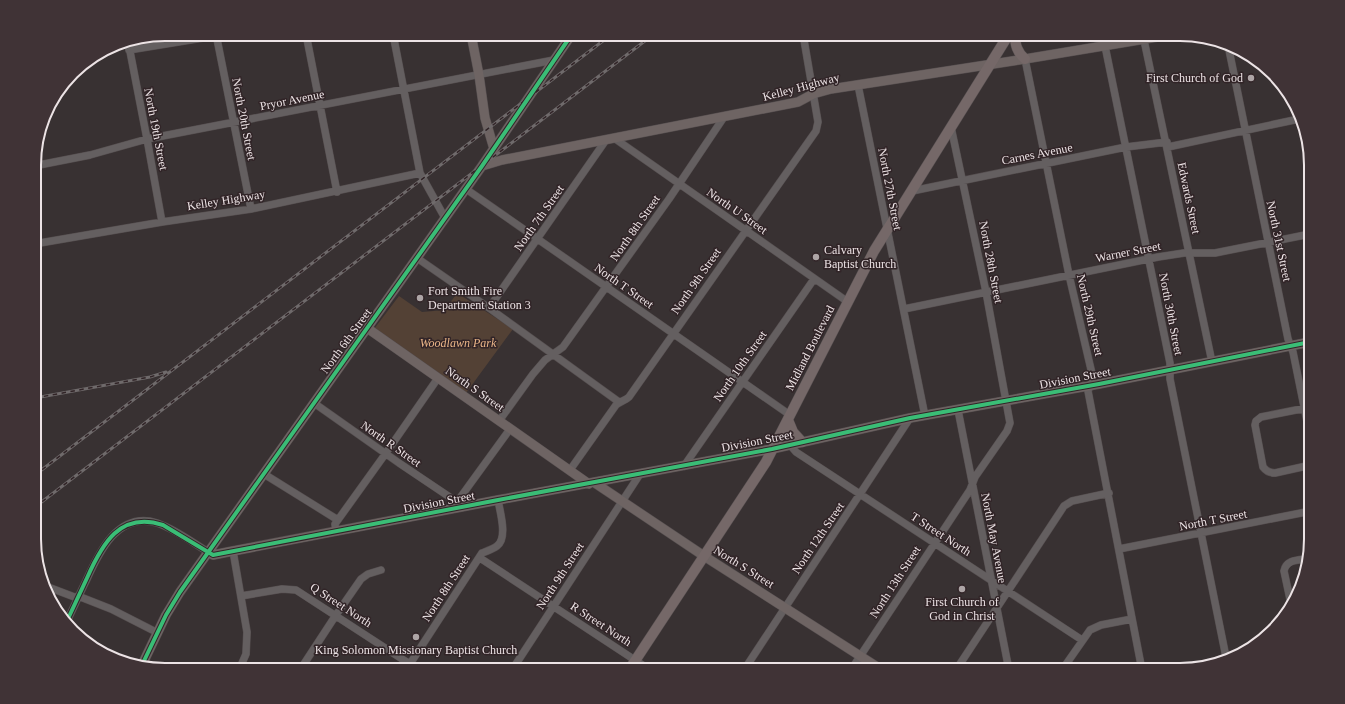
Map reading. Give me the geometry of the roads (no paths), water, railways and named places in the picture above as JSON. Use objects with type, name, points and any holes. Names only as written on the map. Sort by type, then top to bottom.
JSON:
[{"type":"main road","name":"Midland Boulevard","points":[[633,663],[766,462],[874,251],[1004,41]]},
{"type":"main road","points":[[1016,41],[1016,48],[1019,54],[1025,59]]},
{"type":"main road","points":[[789,417],[791,430],[802,442]]},
{"type":"street","points":[[129,50],[181,41]]},
{"type":"street","name":"North 20th Street","points":[[217,41],[251,209]]},
{"type":"street","points":[[307,41],[337,192]]},
{"type":"street","points":[[394,41],[422,176],[445,218]]},
{"type":"street","points":[[472,41],[479,75],[485,118],[494,149]]},
{"type":"street","name":"North 6th Street","points":[[144,661],[173,602],[494,149],[554,60],[564,41]]},
{"type":"street","points":[[804,41],[813,94]]},
{"type":"street","name":"Kelley Highway","points":[[482,166],[502,160],[798,102],[813,94],[830,89],[1138,41]]},
{"type":"street","name":"Edwards Street","points":[[1144,41],[1212,362]]},
{"type":"street","name":"North 19th Street","points":[[129,46],[148,139],[162,222]]},
{"type":"street","name":"North 30th Street","points":[[1105,46],[1149,258],[1170,370],[1170,379],[1225,654]]},
{"type":"street","name":"North 31st Street","points":[[1229,52],[1288,339],[1304,396]]},
{"type":"street","name":"North 29th Street","points":[[1025,59],[1069,275],[1093,378],[1088,391],[1141,663]]},
{"type":"street","name":"Pryor Avenue","points":[[41,165],[90,155],[148,139],[554,60]]},
{"type":"street","name":"North 27th Street","points":[[858,85],[925,416]]},
{"type":"street","name":"North 9th Street","points":[[570,470],[619,402],[629,398],[816,131],[818,122],[813,94]]},
{"type":"street","name":"North 8th Street","points":[[499,421],[545,360],[563,347],[724,117]]},
{"type":"street","name":"Carnes Avenue","points":[[912,190],[963,181],[1126,147],[1167,144],[1295,120]]},
{"type":"street","name":"North 28th Street","points":[[951,127],[986,292],[1007,402]]},
{"type":"street","name":"North U Street","points":[[610,139],[678,184],[848,302]]},
{"type":"street","name":"North 7th Street","points":[[489,308],[610,139]]},
{"type":"street","name":"Kelley Highway","points":[[41,243],[162,222],[251,209],[422,176]]},
{"type":"street","name":"North T Street","points":[[466,189],[606,286],[789,417]]},
{"type":"street","name":"Warner Street","points":[[904,309],[1149,258],[1184,253],[1215,253],[1304,235]]},
{"type":"street","points":[[417,258],[619,402]]},
{"type":"street","name":"North 10th Street","points":[[684,466],[814,279]]},
{"type":"street","name":"North S Street","points":[[367,328],[570,470],[623,501],[704,556],[871,663]]},
{"type":"street","name":"Division Street","points":[[208,552],[213,555],[336,532],[458,505],[498,500],[684,466],[772,449],[910,418],[1007,402],[1304,343]]},
{"type":"street","points":[[336,532],[335,524],[438,378]]},
{"type":"street","name":"North 13th Street","points":[[856,663],[934,542],[970,490],[975,477],[1009,427],[1010,423],[1007,402]]},
{"type":"street","name":"North R Street","points":[[314,403],[458,505]]},
{"type":"street","points":[[1304,409],[1262,417],[1256,421],[1255,428],[1263,467],[1268,472],[1275,473],[1304,467]]},
{"type":"street","name":"North May Avenue","points":[[958,410],[1008,663]]},
{"type":"street","name":"North 12th Street","points":[[749,663],[910,418]]},
{"type":"street","points":[[458,505],[510,429]]},
{"type":"street","name":"T Street North","points":[[790,445],[796,452],[1082,640]]},
{"type":"street","points":[[264,474],[338,520]]},
{"type":"street","name":"North 9th Street","points":[[517,663],[640,474]]},
{"type":"street","points":[[961,663],[1067,503],[1108,493]]},
{"type":"street","name":"North 8th Street","points":[[411,663],[482,554],[497,546],[502,541],[503,530],[498,500]]},
{"type":"street","name":"North T Street","points":[[1119,550],[1304,513]]},
{"type":"street","points":[[69,616],[96,558],[105,544],[123,527],[137,522],[151,522],[163,525],[208,552]]},
{"type":"street","points":[[233,551],[246,624],[246,654],[242,663]]},
{"type":"street","name":"R Street North","points":[[480,558],[640,663]]},
{"type":"street","points":[[1289,597],[1284,571],[1285,568],[1290,562],[1302,560]]},
{"type":"street","points":[[305,663],[361,579],[368,574],[381,570]]},
{"type":"street","points":[[51,588],[111,609],[158,633]]},
{"type":"street","name":"Q Street North","points":[[241,596],[282,589],[296,590],[336,615],[402,663]]},
{"type":"street","points":[[1067,663],[1082,640],[1094,627],[1132,619]]},
{"type":"railway","points":[[41,470],[603,41]]},
{"type":"railway","points":[[41,502],[645,41]]},
{"type":"railway","points":[[41,397],[150,377],[166,372]]},
{"type":"place","name":"First Church of God","points":[[1251,78]]},
{"type":"place","name":"Calvary Baptist Church","points":[[816,257]]},
{"type":"place","name":"Fort Smith Fire Department Station 3","points":[[420,298]]},
{"type":"place","name":"First Church of God in Christ","points":[[962,589]]},
{"type":"place","name":"King Solomon Missionary Baptist Church","points":[[416,637]]},
{"type":"park label","name":"Woodlawn Park","points":[[458,343]]}]
